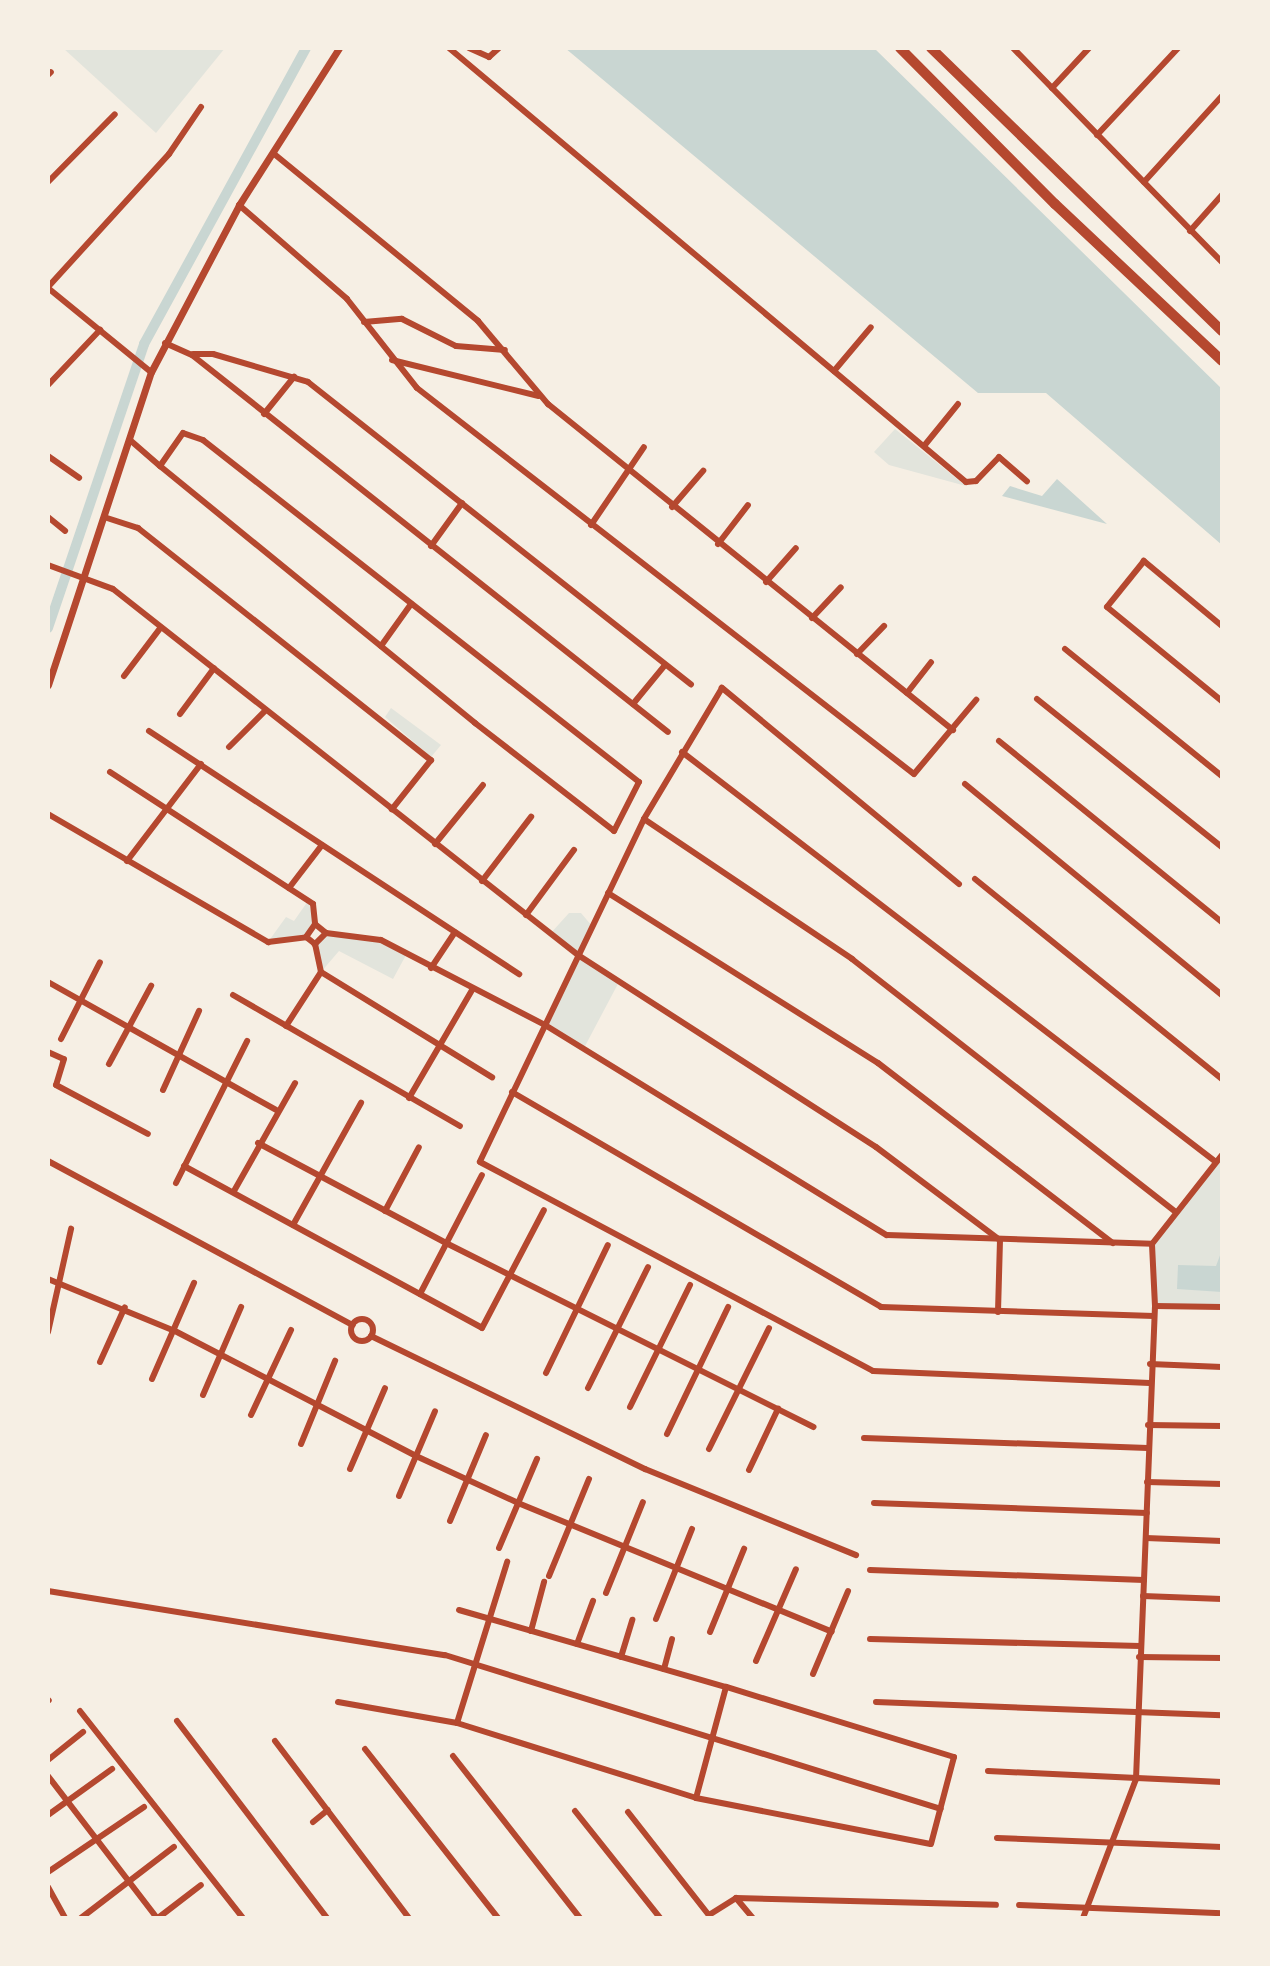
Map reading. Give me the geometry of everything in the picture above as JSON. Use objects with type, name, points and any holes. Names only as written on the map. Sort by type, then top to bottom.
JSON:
[{"type":"highway","points":[[900,48],[1055,204],[1222,361]]},
{"type":"highway","points":[[931,48],[1222,331]]},
{"type":"street","points":[[48,685],[80,577],[104,517],[151,372],[239,205],[339,48]]},
{"type":"street","points":[[449,48],[966,482],[976,481],[999,457],[1027,481]]},
{"type":"street","points":[[469,48],[489,57],[499,48]]},
{"type":"street","points":[[1013,48],[1222,262]]},
{"type":"street","points":[[1052,88],[1089,48]]},
{"type":"street","points":[[1097,135],[1178,48]]},
{"type":"street","points":[[1144,182],[1222,96]]},
{"type":"street","points":[[151,372],[48,287],[169,154],[201,107]]},
{"type":"street","points":[[48,182],[115,114]]},
{"type":"street","points":[[273,153],[478,321],[505,350],[539,396],[627,471],[953,730]]},
{"type":"street","points":[[1190,231],[1222,195]]},
{"type":"street","points":[[239,205],[330,282],[417,388],[918,775],[976,700]]},
{"type":"street","points":[[364,322],[402,319],[456,346],[505,350]]},
{"type":"street","points":[[834,371],[871,327]]},
{"type":"street","points":[[48,385],[100,330]]},
{"type":"street","points":[[165,343],[192,355],[668,732]]},
{"type":"street","points":[[192,355],[213,354],[308,382],[691,685]]},
{"type":"street","points":[[392,360],[539,396]]},
{"type":"street","points":[[264,414],[294,377]]},
{"type":"street","points":[[924,446],[958,404]]},
{"type":"street","points":[[130,440],[160,466],[381,646],[614,831],[639,782],[203,440],[183,433],[160,466]]},
{"type":"street","points":[[591,525],[644,447]]},
{"type":"street","points":[[48,456],[79,478]]},
{"type":"street","points":[[672,507],[703,471]]},
{"type":"street","points":[[431,546],[462,503]]},
{"type":"street","points":[[718,544],[748,505]]},
{"type":"street","points":[[48,517],[65,531]]},
{"type":"street","points":[[104,517],[138,528],[431,760],[392,809]]},
{"type":"street","points":[[766,582],[796,548]]},
{"type":"street","points":[[1222,614],[1219,623],[1144,561],[1107,607],[1222,701]]},
{"type":"street","points":[[51,567],[113,589],[578,955],[876,1147],[1000,1240]]},
{"type":"street","points":[[812,618],[841,587]]},
{"type":"street","points":[[381,646],[411,604]]},
{"type":"street","points":[[857,654],[884,626]]},
{"type":"street","points":[[124,676],[161,627]]},
{"type":"street","points":[[1065,649],[1222,776]]},
{"type":"street","points":[[907,693],[931,662]]},
{"type":"street","points":[[633,704],[665,665]]},
{"type":"street","points":[[180,714],[214,668]]},
{"type":"street","points":[[959,884],[722,688],[644,819],[479,1161],[873,1371],[1150,1383]]},
{"type":"street","points":[[1037,699],[1222,847]]},
{"type":"street","points":[[229,747],[266,710]]},
{"type":"street","points":[[149,731],[519,974]]},
{"type":"street","points":[[999,741],[1222,922]]},
{"type":"street","points":[[682,752],[1216,1162]]},
{"type":"street","points":[[127,861],[201,764]]},
{"type":"street","points":[[110,772],[313,904],[315,924],[306,937]]},
{"type":"street","points":[[965,784],[1222,995]]},
{"type":"street","points":[[435,844],[483,785]]},
{"type":"street","points":[[48,814],[268,942],[306,937],[315,944],[321,972],[286,1026]]},
{"type":"street","points":[[482,881],[531,817]]},
{"type":"street","points":[[644,819],[852,959],[1176,1212]]},
{"type":"street","points":[[289,888],[322,845]]},
{"type":"street","points":[[526,915],[574,850]]},
{"type":"street","points":[[975,879],[1222,1079]]},
{"type":"street","points":[[608,893],[878,1063],[1113,1243]]},
{"type":"street","points":[[315,924],[326,933],[381,940],[472,990],[545,1025],[887,1235],[1152,1244]]},
{"type":"street","points":[[431,968],[455,932]]},
{"type":"street","points":[[315,944],[326,933]]},
{"type":"street","points":[[61,1039],[100,962]]},
{"type":"street","points":[[321,972],[441,1049],[492,1077]]},
{"type":"street","points":[[48,982],[181,1052],[276,1110]]},
{"type":"street","points":[[109,1064],[151,986]]},
{"type":"street","points":[[409,1098],[441,1049],[472,990]]},
{"type":"street","points":[[233,995],[460,1126]]},
{"type":"street","points":[[163,1090],[199,1011]]},
{"type":"street","points":[[176,1183],[247,1041]]},
{"type":"street","points":[[48,1052],[64,1059],[56,1085],[148,1134]]},
{"type":"street","points":[[234,1191],[276,1110],[295,1083]]},
{"type":"street","points":[[512,1092],[881,1307],[1154,1316]]},
{"type":"street","points":[[293,1225],[361,1103]]},
{"type":"street","points":[[258,1143],[446,1243],[814,1427]]},
{"type":"street","points":[[385,1211],[419,1147]]},
{"type":"street","points":[[1083,1918],[1136,1779],[1150,1364],[1155,1306],[1152,1244],[1222,1155]]},
{"type":"street","points":[[48,1161],[353,1325],[358,1340],[371,1336],[645,1469],[856,1555]]},
{"type":"street","points":[[184,1166],[482,1328],[544,1210]]},
{"type":"street","points":[[420,1294],[482,1175]]},
{"type":"street","points":[[48,1332],[71,1229]]},
{"type":"street","points":[[998,1312],[1000,1240]]},
{"type":"street","points":[[546,1373],[608,1245]]},
{"type":"street","points":[[588,1388],[648,1267]]},
{"type":"street","points":[[48,1279],[125,1307],[319,1402],[416,1456],[518,1503],[832,1632]]},
{"type":"street","points":[[152,1379],[194,1283]]},
{"type":"street","points":[[630,1407],[690,1285]]},
{"type":"street","points":[[1155,1306],[1222,1307]]},
{"type":"street","points":[[100,1362],[125,1307]]},
{"type":"street","points":[[203,1395],[241,1307]]},
{"type":"street","points":[[667,1434],[728,1307]]},
{"type":"street","points":[[353,1325],[367,1321],[371,1336]]},
{"type":"street","points":[[709,1449],[769,1328]]},
{"type":"street","points":[[251,1415],[291,1330]]},
{"type":"street","points":[[301,1444],[335,1361]]},
{"type":"street","points":[[1150,1364],[1222,1367]]},
{"type":"street","points":[[350,1469],[385,1388]]},
{"type":"street","points":[[749,1470],[778,1409]]},
{"type":"street","points":[[399,1496],[435,1411]]},
{"type":"street","points":[[1148,1425],[1222,1426]]},
{"type":"street","points":[[450,1521],[486,1435]]},
{"type":"street","points":[[864,1438],[1148,1448]]},
{"type":"street","points":[[499,1548],[537,1459]]},
{"type":"street","points":[[531,1631],[546,1579],[589,1479]]},
{"type":"street","points":[[1147,1482],[1222,1484]]},
{"type":"street","points":[[606,1593],[643,1502]]},
{"type":"street","points":[[874,1503],[1147,1513]]},
{"type":"street","points":[[656,1619],[692,1529]]},
{"type":"street","points":[[1146,1538],[1222,1541]]},
{"type":"street","points":[[710,1632],[744,1549]]},
{"type":"street","points":[[457,1723],[507,1562]]},
{"type":"street","points":[[756,1661],[796,1569]]},
{"type":"street","points":[[870,1570],[1144,1580]]},
{"type":"street","points":[[48,1591],[476,1664],[941,1809]]},
{"type":"street","points":[[813,1674],[848,1591]]},
{"type":"street","points":[[1143,1596],[1222,1599]]},
{"type":"street","points":[[577,1644],[593,1601]]},
{"type":"street","points":[[338,1702],[457,1723],[696,1798],[929,1845],[954,1757],[459,1610]]},
{"type":"street","points":[[621,1657],[632,1620]]},
{"type":"street","points":[[664,1669],[672,1639]]},
{"type":"street","points":[[870,1639],[1140,1646]]},
{"type":"street","points":[[1139,1657],[1222,1658]]},
{"type":"street","points":[[696,1798],[726,1687]]},
{"type":"street","points":[[876,1702],[1222,1715]]},
{"type":"street","points":[[80,1711],[243,1918]]},
{"type":"street","points":[[177,1721],[327,1918]]},
{"type":"street","points":[[48,1760],[83,1732]]},
{"type":"street","points":[[275,1741],[409,1918]]},
{"type":"street","points":[[365,1749],[498,1918]]},
{"type":"street","points":[[453,1756],[580,1918]]},
{"type":"street","points":[[48,1815],[112,1769]]},
{"type":"street","points":[[988,1771],[1222,1782]]},
{"type":"street","points":[[48,1776],[157,1918],[201,1885]]},
{"type":"street","points":[[48,1872],[144,1807]]},
{"type":"street","points":[[313,1822],[328,1810]]},
{"type":"street","points":[[575,1811],[660,1918]]},
{"type":"street","points":[[628,1812],[710,1917],[736,1898],[996,1905]]},
{"type":"street","points":[[997,1838],[1222,1847]]},
{"type":"street","points":[[81,1918],[174,1847]]},
{"type":"street","points":[[49,1889],[65,1918]]},
{"type":"street","points":[[736,1898],[753,1918]]},
{"type":"street","points":[[1019,1905],[1222,1913]]},
{"type":"shaded area","points":[[63,48],[225,48],[156,133]]},
{"type":"shaded area","points":[[565,48],[874,48],[1222,389],[1222,545],[1046,393],[978,393]]},
{"type":"shaded area","points":[[895,429],[966,486],[889,465],[874,452]]},
{"type":"shaded area","points":[[1057,479],[1107,524],[1002,496],[1010,486],[1042,496]]},
{"type":"shaded area","points":[[391,708],[441,745],[431,757],[385,717]]},
{"type":"shaded area","points":[[308,901],[315,924],[306,937],[268,942],[286,917],[294,921]]},
{"type":"shaded area","points":[[569,913],[581,913],[592,926],[578,955],[620,980],[584,1048],[545,1025],[577,956],[550,934]]},
{"type":"shaded area","points":[[326,933],[381,940],[406,955],[393,979],[339,951],[321,972],[315,944]]},
{"type":"shaded area","points":[[1222,1155],[1222,1307],[1155,1306],[1152,1244]]},
{"type":"shaded area","points":[[1222,1250],[1222,1292],[1177,1289],[1178,1265],[1216,1266]]},
{"type":"waterway","points":[[48,628],[144,344],[306,48]]}]
